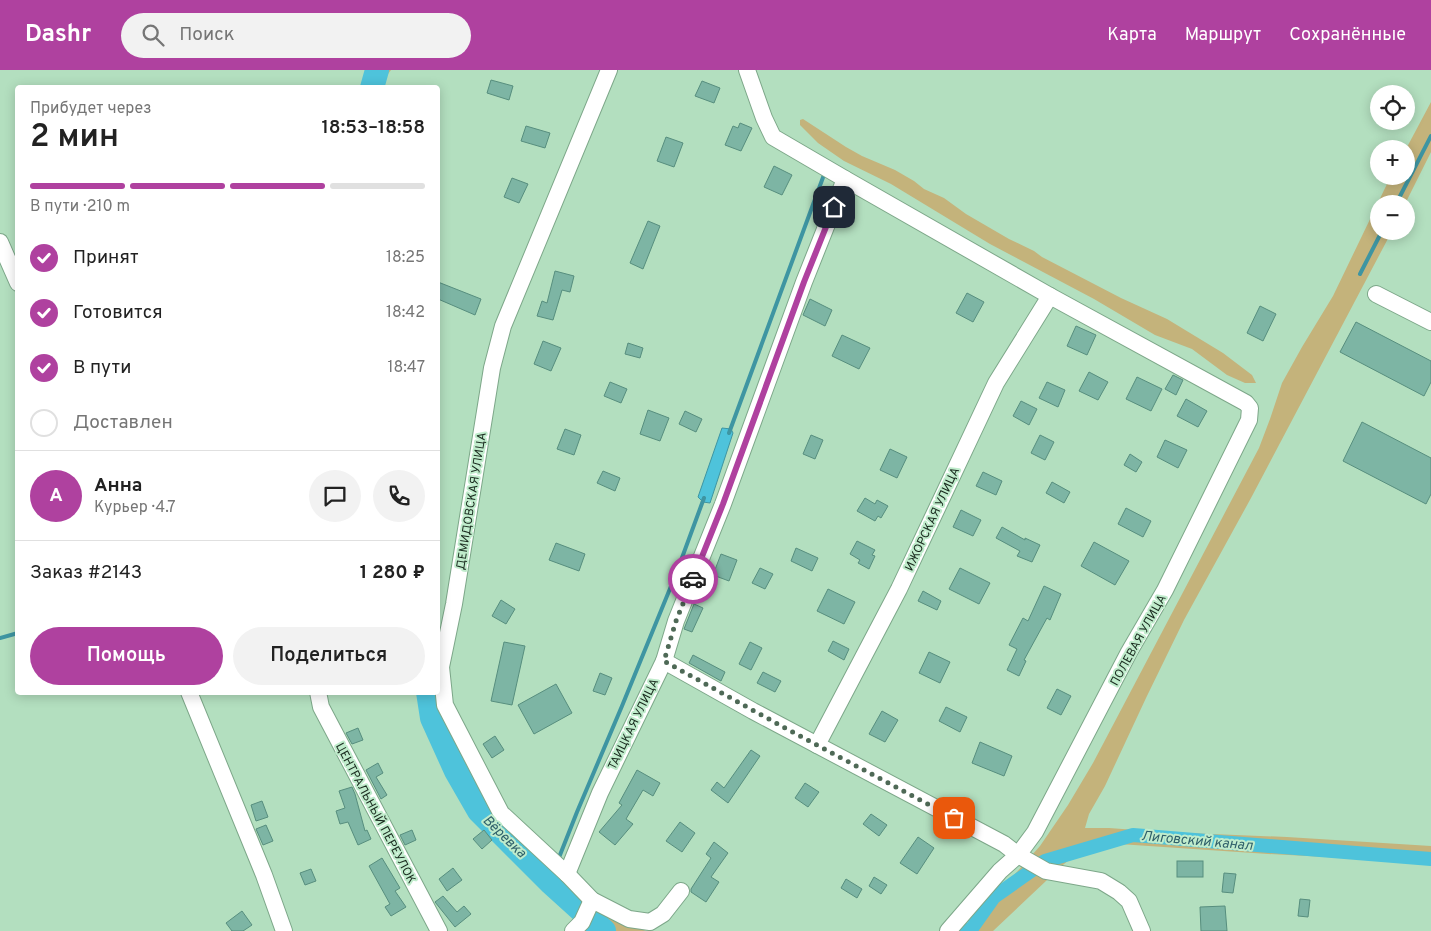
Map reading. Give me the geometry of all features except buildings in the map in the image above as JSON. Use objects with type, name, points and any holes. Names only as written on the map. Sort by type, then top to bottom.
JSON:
[{"type":"street","name":"ДЕМИДОВСКАЯ УЛИЦА","points":[[609,70],[503,326],[492,368],[454,604],[440,667],[445,705],[501,813],[567,874],[592,900],[629,919],[650,922],[663,914],[681,891]]},
{"type":"street","points":[[747,70],[764,118],[774,137],[845,180],[1050,296]]},
{"type":"street","name":"ТАИЦКАЯ УЛИЦА","points":[[567,874],[600,793],[664,661],[676,621],[723,504],[804,282],[845,180]]},
{"type":"street","points":[[0,242],[15,276]]},
{"type":"street","points":[[1376,294],[1431,322]]},
{"type":"street","name":"ПОЛЕВАЯ УЛИЦА","points":[[948,931],[1000,871],[1018,855],[1035,832],[1129,652],[1166,590],[1249,420],[1250,408],[1246,403],[1050,296]]},
{"type":"street","name":"ИЖОРСКАЯ УЛИЦА","points":[[817,745],[899,589],[996,383],[1050,296]]},
{"type":"street","points":[[664,661],[1004,844],[1018,855],[1046,871],[1101,881],[1119,892],[1129,901],[1142,931]]},
{"type":"street","points":[[190,695],[264,875],[284,931]]},
{"type":"street","name":"ЦЕНТРАЛЬНЫЙ ПЕРЕУЛОК","points":[[319,695],[321,707],[439,931]]},
{"type":"street","points":[[578,927],[592,900]]},
{"type":"shaded area","points":[[372,70],[391,70],[383,85],[368,85]]},
{"type":"shaded area","points":[[1431,102],[1431,152],[1415,184],[1415,140],[1411,140]]},
{"type":"shaded area","points":[[803,119],[862,156],[895,170],[924,189],[944,198],[966,214],[1009,239],[1121,298],[1167,319],[1223,353],[1252,375],[1256,383],[1245,383],[1227,375],[1192,349],[1155,335],[1094,299],[990,244],[891,184],[844,161],[818,143],[800,125],[800,120]]},
{"type":"shaded area","points":[[1387,185],[1414,185],[1410,195],[1382,195]]},
{"type":"shaded area","points":[[1370,219],[1370,240],[1387,240],[1251,498],[1184,620],[1105,786],[1089,814],[1085,828],[1287,837],[1431,846],[1431,864],[1119,844],[1074,856],[993,931],[961,931],[988,897],[1015,874],[1040,846],[1068,805],[1093,763],[1259,448],[1282,383],[1333,296]]},
{"type":"shaded area","points":[[598,909],[646,931],[584,931],[591,914]]},
{"type":"water","points":[[722,428],[731,429],[733,433],[710,503],[703,502],[698,497]]},
{"type":"waterway","name":"Вёревка","points":[[373,85],[377,70]]},
{"type":"waterway","points":[[1401,195],[1431,136]]},
{"type":"waterway","points":[[729,433],[825,172]]},
{"type":"waterway","points":[[1360,274],[1377,240]]},
{"type":"waterway","points":[[558,860],[676,574],[704,498]]},
{"type":"waterway","points":[[0,638],[15,634]]},
{"type":"waterway","name":"Вёревка","points":[[428,695],[432,718],[456,771],[479,811],[550,882],[604,931]]},
{"type":"waterway","name":"Лиговский канал","points":[[964,931],[972,928],[994,897],[1045,861],[1133,835],[1431,859]]},
{"type":"waterway","points":[[550,882],[555,869]]},
{"type":"way so far","points":[[693,579],[676,621],[664,661],[954,818]]},
{"type":"route","points":[[693,579],[834,207]]}]
